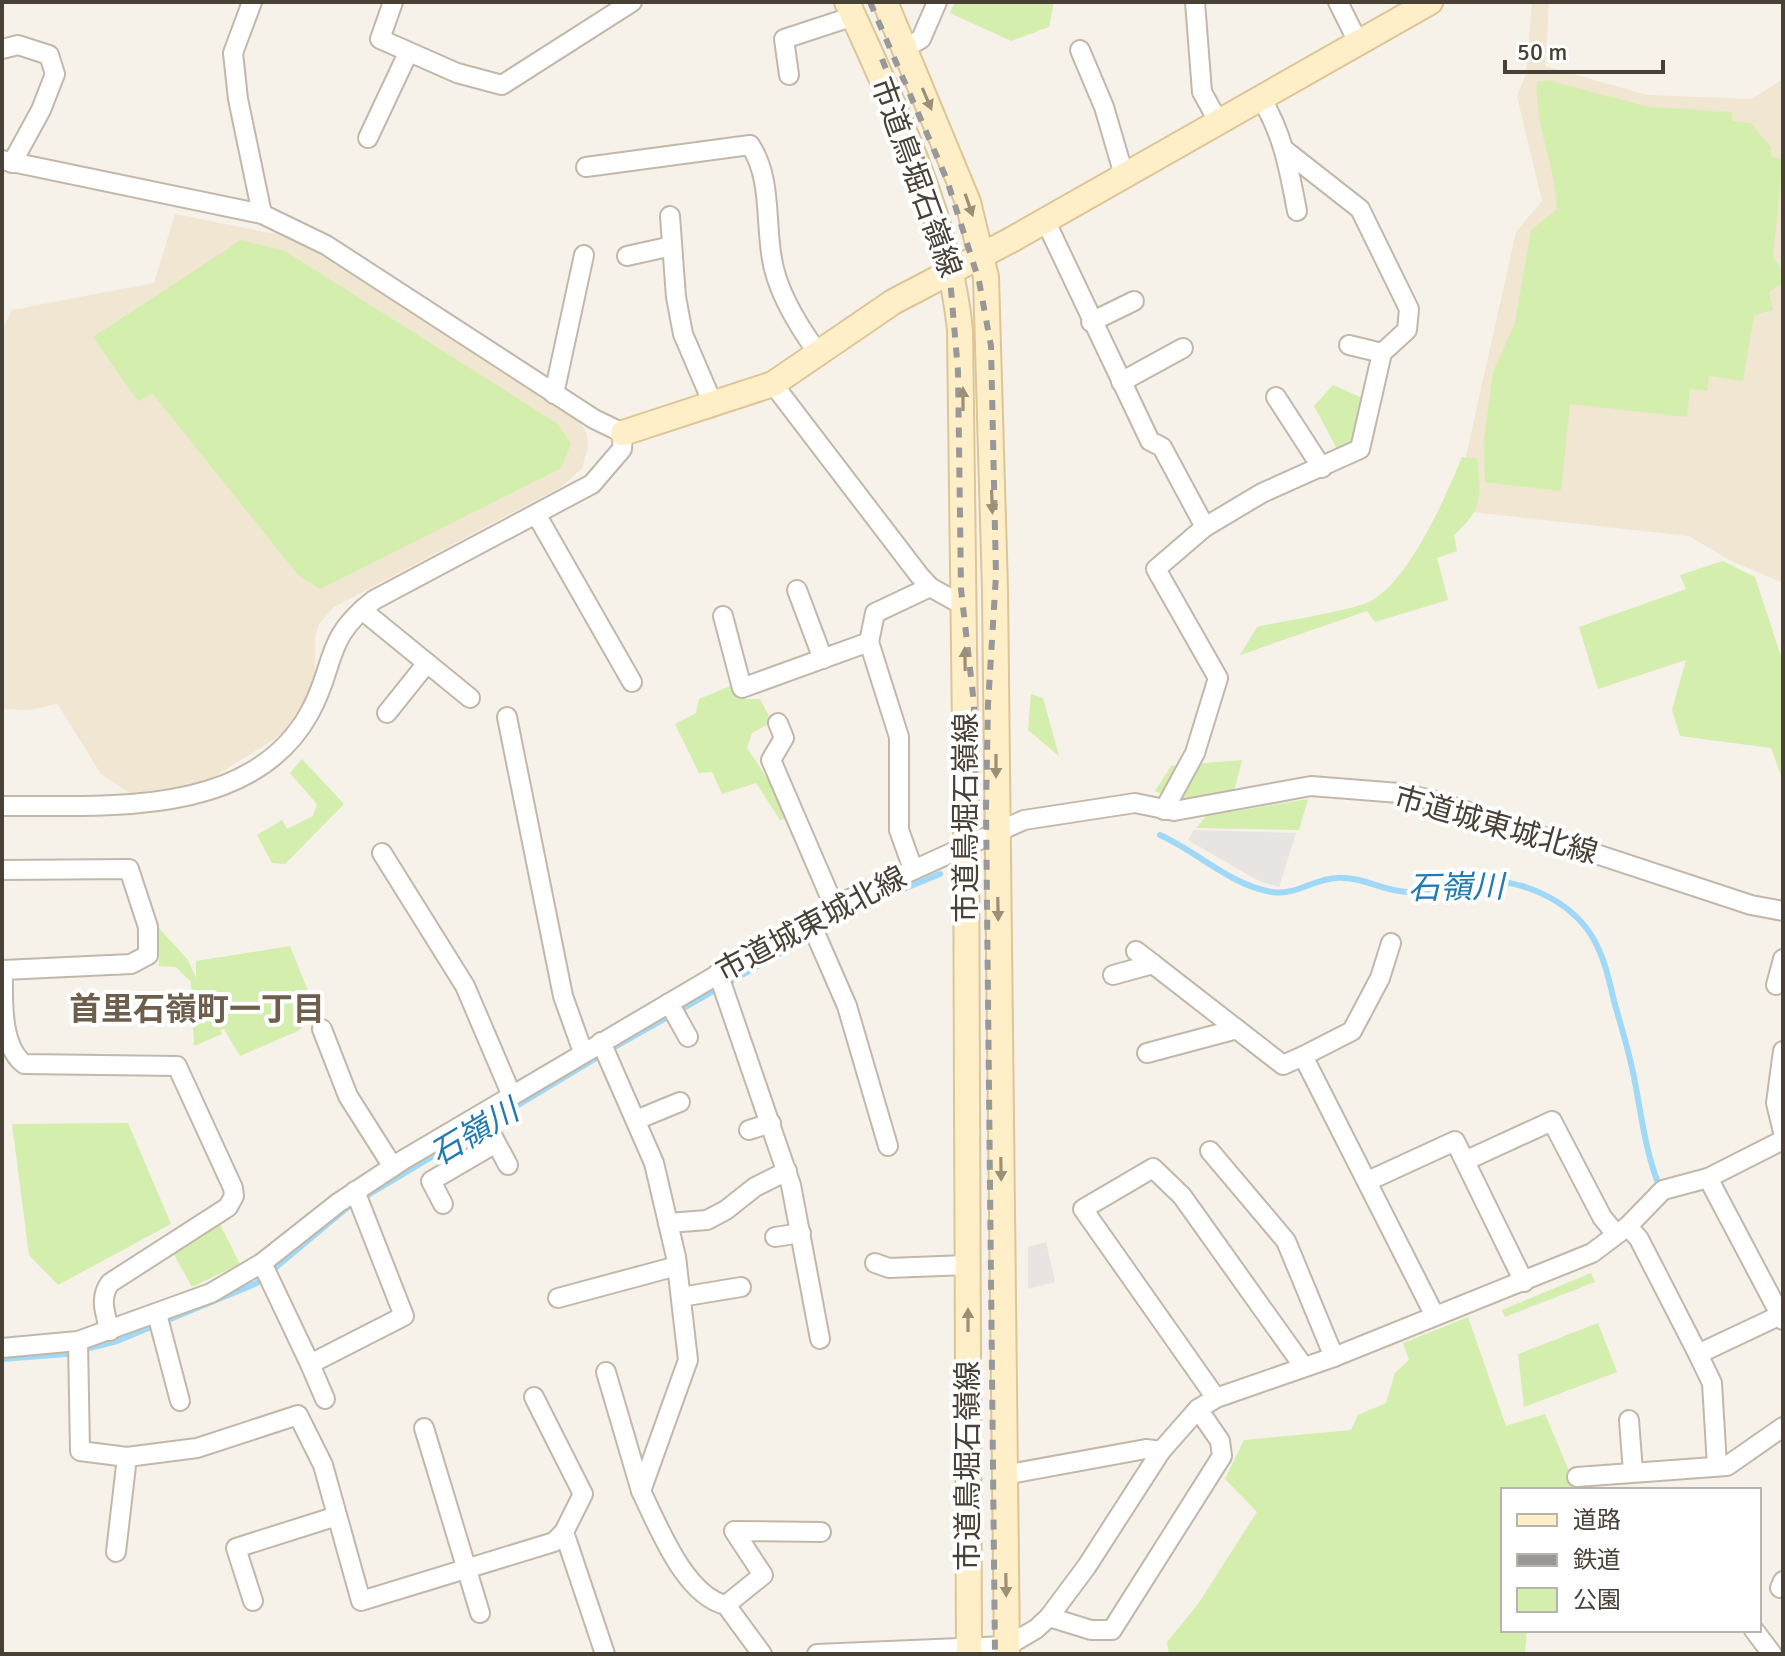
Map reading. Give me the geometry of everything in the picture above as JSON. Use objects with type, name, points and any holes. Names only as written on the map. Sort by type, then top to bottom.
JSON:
[{"type":"street","points":[[252,2],[233,53],[238,99],[262,214]]},
{"type":"street","points":[[393,2],[380,39],[457,73],[502,85],[632,2]]},
{"type":"street","name":"市道鳥堀石嶺線","points":[[885,2],[968,202],[982,256],[988,312],[1007,1650]]},
{"type":"street","points":[[905,48],[921,39],[937,2]]},
{"type":"street","points":[[1195,2],[1202,92],[1218,121]]},
{"type":"street","points":[[1338,2],[1358,42]]},
{"type":"street","points":[[49,55],[55,74],[41,110],[7,162],[262,214],[326,245],[554,394],[623,433],[773,384],[893,302],[982,256],[1430,2]]},
{"type":"street","points":[[789,75],[784,39],[851,9]]},
{"type":"street","name":"市道鳥堀石嶺線","points":[[851,9],[899,121],[952,272],[963,374],[969,1652]]},
{"type":"street","points":[[2,49],[18,45],[49,55],[69,51]]},
{"type":"street","points":[[1080,50],[1104,107],[1124,175]]},
{"type":"street","points":[[368,138],[408,53]]},
{"type":"street","points":[[1261,98],[1277,124],[1286,151],[1297,211]]},
{"type":"street","points":[[586,167],[633,170],[750,145],[761,162],[772,264],[802,332],[818,353]]},
{"type":"street","points":[[1164,810],[1195,753],[1218,678],[1156,569],[1205,527],[1262,493],[1360,449],[1382,353],[1407,330],[1409,309],[1360,209],[1286,151]]},
{"type":"street","points":[[670,216],[683,334],[713,404]]},
{"type":"street","points":[[1045,220],[1150,441],[1162,447],[1205,527]]},
{"type":"street","points":[[627,256],[672,246]]},
{"type":"street","points":[[554,394],[584,255]]},
{"type":"street","points":[[1091,322],[1134,301]]},
{"type":"street","points":[[1349,345],[1382,353]]},
{"type":"street","points":[[1121,382],[1183,348]]},
{"type":"street","points":[[773,384],[930,587],[964,606]]},
{"type":"street","points":[[1276,397],[1322,468]]},
{"type":"street","points":[[2,806],[135,804],[175,799],[217,787],[254,769],[296,735],[311,711],[336,638],[362,610],[592,484],[622,449],[623,433]]},
{"type":"street","points":[[536,514],[632,682]]},
{"type":"street","points":[[913,869],[899,830],[899,737],[869,642],[875,613],[930,587]]},
{"type":"street","points":[[797,590],[823,659]]},
{"type":"street","points":[[362,610],[470,698]]},
{"type":"street","points":[[723,616],[742,688],[869,642]]},
{"type":"street","points":[[387,713],[427,663]]},
{"type":"street","points":[[507,717],[563,996],[583,1052]]},
{"type":"street","points":[[778,723],[784,738],[771,760],[834,906]]},
{"type":"street","name":"市道城東城北線","points":[[2,1348],[78,1343],[159,1318],[211,1293],[263,1265],[355,1192],[393,1167],[482,1116],[583,1052],[606,1052],[677,1017],[719,975],[813,928],[834,906],[913,869],[966,849],[997,831],[1049,814],[1135,803],[1152,804],[1174,811],[1311,786],[1399,793],[1432,800],[1751,905],[1783,911]]},
{"type":"street","points":[[382,853],[465,986],[512,1096]]},
{"type":"street","points":[[2,870],[129,869],[148,927],[148,955],[142,962],[131,964],[3,970],[3,1020],[11,1046],[15,1058],[24,1064],[177,1066],[233,1188],[234,1196],[228,1207],[110,1283],[104,1292],[103,1303],[110,1331]]},
{"type":"street","points":[[813,928],[847,1006],[869,1112],[888,1146]]},
{"type":"street","points":[[1136,951],[1283,1065],[1352,1031],[1380,978],[1391,943]]},
{"type":"street","points":[[1776,985],[1783,959]]},
{"type":"street","points":[[1113,975],[1153,964]]},
{"type":"street","points":[[719,975],[787,1171],[820,1339]]},
{"type":"street","points":[[322,1029],[348,1096],[393,1167]]},
{"type":"street","points":[[1147,1053],[1237,1029]]},
{"type":"street","points":[[1783,1051],[1776,1103],[1783,1132]]},
{"type":"street","points":[[606,1052],[654,1163],[677,1266],[688,1360],[641,1491]]},
{"type":"street","points":[[1303,1056],[1435,1316]]},
{"type":"street","points":[[636,1120],[680,1102]]},
{"type":"street","points":[[482,1116],[508,1165]]},
{"type":"street","points":[[1467,1160],[1552,1121],[1602,1217],[1639,1239],[1712,1383],[1717,1466]]},
{"type":"street","points":[[749,1130],[771,1123]]},
{"type":"street","points":[[817,1654],[1007,1650],[1049,1617],[1087,1566],[1161,1451],[1198,1409],[1216,1398],[1334,1357],[1592,1253],[1663,1190],[1708,1178],[1783,1140]]},
{"type":"street","points":[[1368,1181],[1455,1141],[1467,1160],[1524,1282]]},
{"type":"street","points":[[443,1204],[431,1181],[496,1142]]},
{"type":"street","points":[[1210,1151],[1286,1241],[1334,1357]]},
{"type":"street","points":[[1216,1398],[1089,1222],[1083,1209],[1153,1168],[1182,1196],[1304,1367]]},
{"type":"street","points":[[668,1223],[707,1220],[726,1210],[755,1187],[787,1171]]},
{"type":"street","points":[[1698,1354],[1782,1317],[1708,1178]]},
{"type":"street","points":[[310,1364],[404,1316],[355,1192]]},
{"type":"street","points":[[775,1237],[801,1233]]},
{"type":"street","points":[[875,1263],[889,1268],[967,1265]]},
{"type":"street","points":[[263,1265],[325,1399]]},
{"type":"street","points":[[558,1298],[677,1266]]},
{"type":"street","points":[[681,1297],[741,1287]]},
{"type":"street","points":[[159,1318],[180,1401]]},
{"type":"street","points":[[78,1343],[80,1451],[127,1457],[197,1448],[298,1415],[323,1465],[361,1601],[554,1542],[564,1532],[583,1494],[534,1397]]},
{"type":"street","points":[[606,1372],[641,1491],[667,1546],[694,1584],[715,1603],[726,1605],[762,1654]]},
{"type":"street","points":[[1049,1617],[1091,1630],[1112,1630],[1222,1456],[1220,1441],[1198,1409]]},
{"type":"street","points":[[1629,1420],[1633,1472]]},
{"type":"street","points":[[1577,1477],[1717,1466],[1740,1459],[1783,1427]]},
{"type":"street","points":[[424,1428],[480,1613]]},
{"type":"street","points":[[1004,1475],[1146,1449],[1161,1451]]},
{"type":"street","points":[[116,1552],[127,1457]]},
{"type":"street","points":[[253,1601],[236,1548],[337,1516]]},
{"type":"street","points":[[726,1605],[763,1575],[726,1530],[821,1532]]},
{"type":"street","points":[[564,1532],[605,1654]]},
{"type":"street","points":[[1756,1632],[1772,1654]]},
{"type":"shaded area","points":[[1532,2],[1549,2],[1545,66],[1647,95],[1752,99],[1783,79],[1783,583],[1731,561],[1689,536],[1454,510],[1516,232],[1542,201],[1517,96],[1526,74]]},
{"type":"shaded area","points":[[175,214],[294,238],[579,419],[587,435],[588,447],[582,468],[561,487],[334,607],[319,624],[315,637],[315,683],[306,705],[284,733],[202,784],[130,793],[101,774],[57,703],[32,710],[2,709],[2,330],[12,310],[154,283]]},
{"type":"shaded area","points":[[1194,830],[1296,833],[1279,887],[1259,881],[1188,840]]},
{"type":"shaded area","points":[[1046,1242],[1055,1282],[1028,1289],[1028,1247]]},
{"type":"green space","points":[[955,2],[1054,2],[1049,27],[1011,41],[950,13]]},
{"type":"green space","points":[[1547,80],[1649,107],[1732,112],[1733,121],[1751,123],[1771,148],[1771,157],[1783,159],[1773,258],[1780,266],[1781,284],[1769,292],[1773,310],[1754,315],[1743,381],[1709,376],[1707,391],[1690,389],[1687,417],[1570,404],[1561,491],[1485,482],[1484,440],[1493,372],[1515,323],[1531,230],[1557,209],[1537,98],[1537,82]]},
{"type":"green space","points":[[241,240],[285,251],[558,424],[571,444],[561,468],[320,589],[299,576],[153,394],[138,401],[93,337]]},
{"type":"green space","points":[[1333,385],[1365,399],[1354,444],[1337,449],[1314,406]]},
{"type":"green space","points":[[1462,457],[1477,458],[1479,492],[1476,509],[1454,535],[1457,551],[1437,558],[1448,600],[1375,622],[1367,611],[1240,655],[1257,627],[1362,605],[1385,591],[1399,576],[1425,536]]},
{"type":"green space","points":[[1723,561],[1755,577],[1783,662],[1783,781],[1771,748],[1680,736],[1672,710],[1686,660],[1598,689],[1579,627],[1686,589],[1680,575]]},
{"type":"green space","points":[[730,686],[738,699],[760,699],[772,722],[752,733],[747,748],[771,784],[787,818],[780,820],[756,783],[722,794],[712,772],[699,773],[675,724],[696,713],[699,699]]},
{"type":"green space","points":[[1031,694],[1043,698],[1059,756],[1028,730]]},
{"type":"green space","points":[[302,759],[344,804],[285,864],[272,863],[257,835],[282,820],[287,829],[313,816],[317,804],[290,773]]},
{"type":"green space","points":[[1242,760],[1234,791],[1180,803],[1155,791],[1171,766]]},
{"type":"green space","points":[[1308,799],[1299,830],[1196,828],[1206,816]]},
{"type":"green space","points":[[158,927],[188,960],[196,978],[196,961],[290,946],[315,1008],[300,1030],[240,1056],[224,1029],[220,1030],[222,1034],[194,1046],[191,982],[176,967],[159,966]]},
{"type":"green space","points":[[128,1123],[171,1224],[58,1285],[29,1255],[12,1124]]},
{"type":"green space","points":[[220,1224],[240,1264],[192,1287],[172,1251]]},
{"type":"green space","points":[[1591,1273],[1595,1282],[1505,1317],[1502,1310]]},
{"type":"green space","points":[[1468,1317],[1506,1426],[1545,1414],[1576,1488],[1501,1488],[1501,1632],[1527,1632],[1525,1654],[1169,1654],[1167,1642],[1198,1604],[1257,1512],[1225,1479],[1244,1440],[1351,1430],[1358,1415],[1386,1403],[1395,1373],[1409,1360],[1403,1343]]},
{"type":"green space","points":[[1598,1323],[1617,1372],[1524,1407],[1518,1354]]},
{"type":"waterway","name":"石嶺川","points":[[1160,835],[1242,883],[1272,892],[1289,892],[1336,878],[1355,879],[1407,892],[1490,881],[1524,887],[1557,902],[1583,924],[1603,960],[1630,1058],[1658,1183]]},
{"type":"waterway","name":"石嶺川","points":[[2,1359],[66,1354],[117,1341],[257,1283],[348,1207],[613,1048],[867,904],[940,874]]},
{"type":"railway","points":[[870,2],[947,180],[979,281],[991,346],[996,575],[988,705],[986,808],[995,1654]]},
{"type":"railway","points":[[882,59],[928,173],[950,278],[958,371],[961,589],[974,704],[975,802]]},
{"type":"district","name":"首里石嶺町一丁目","points":[[197,1009]]}]
